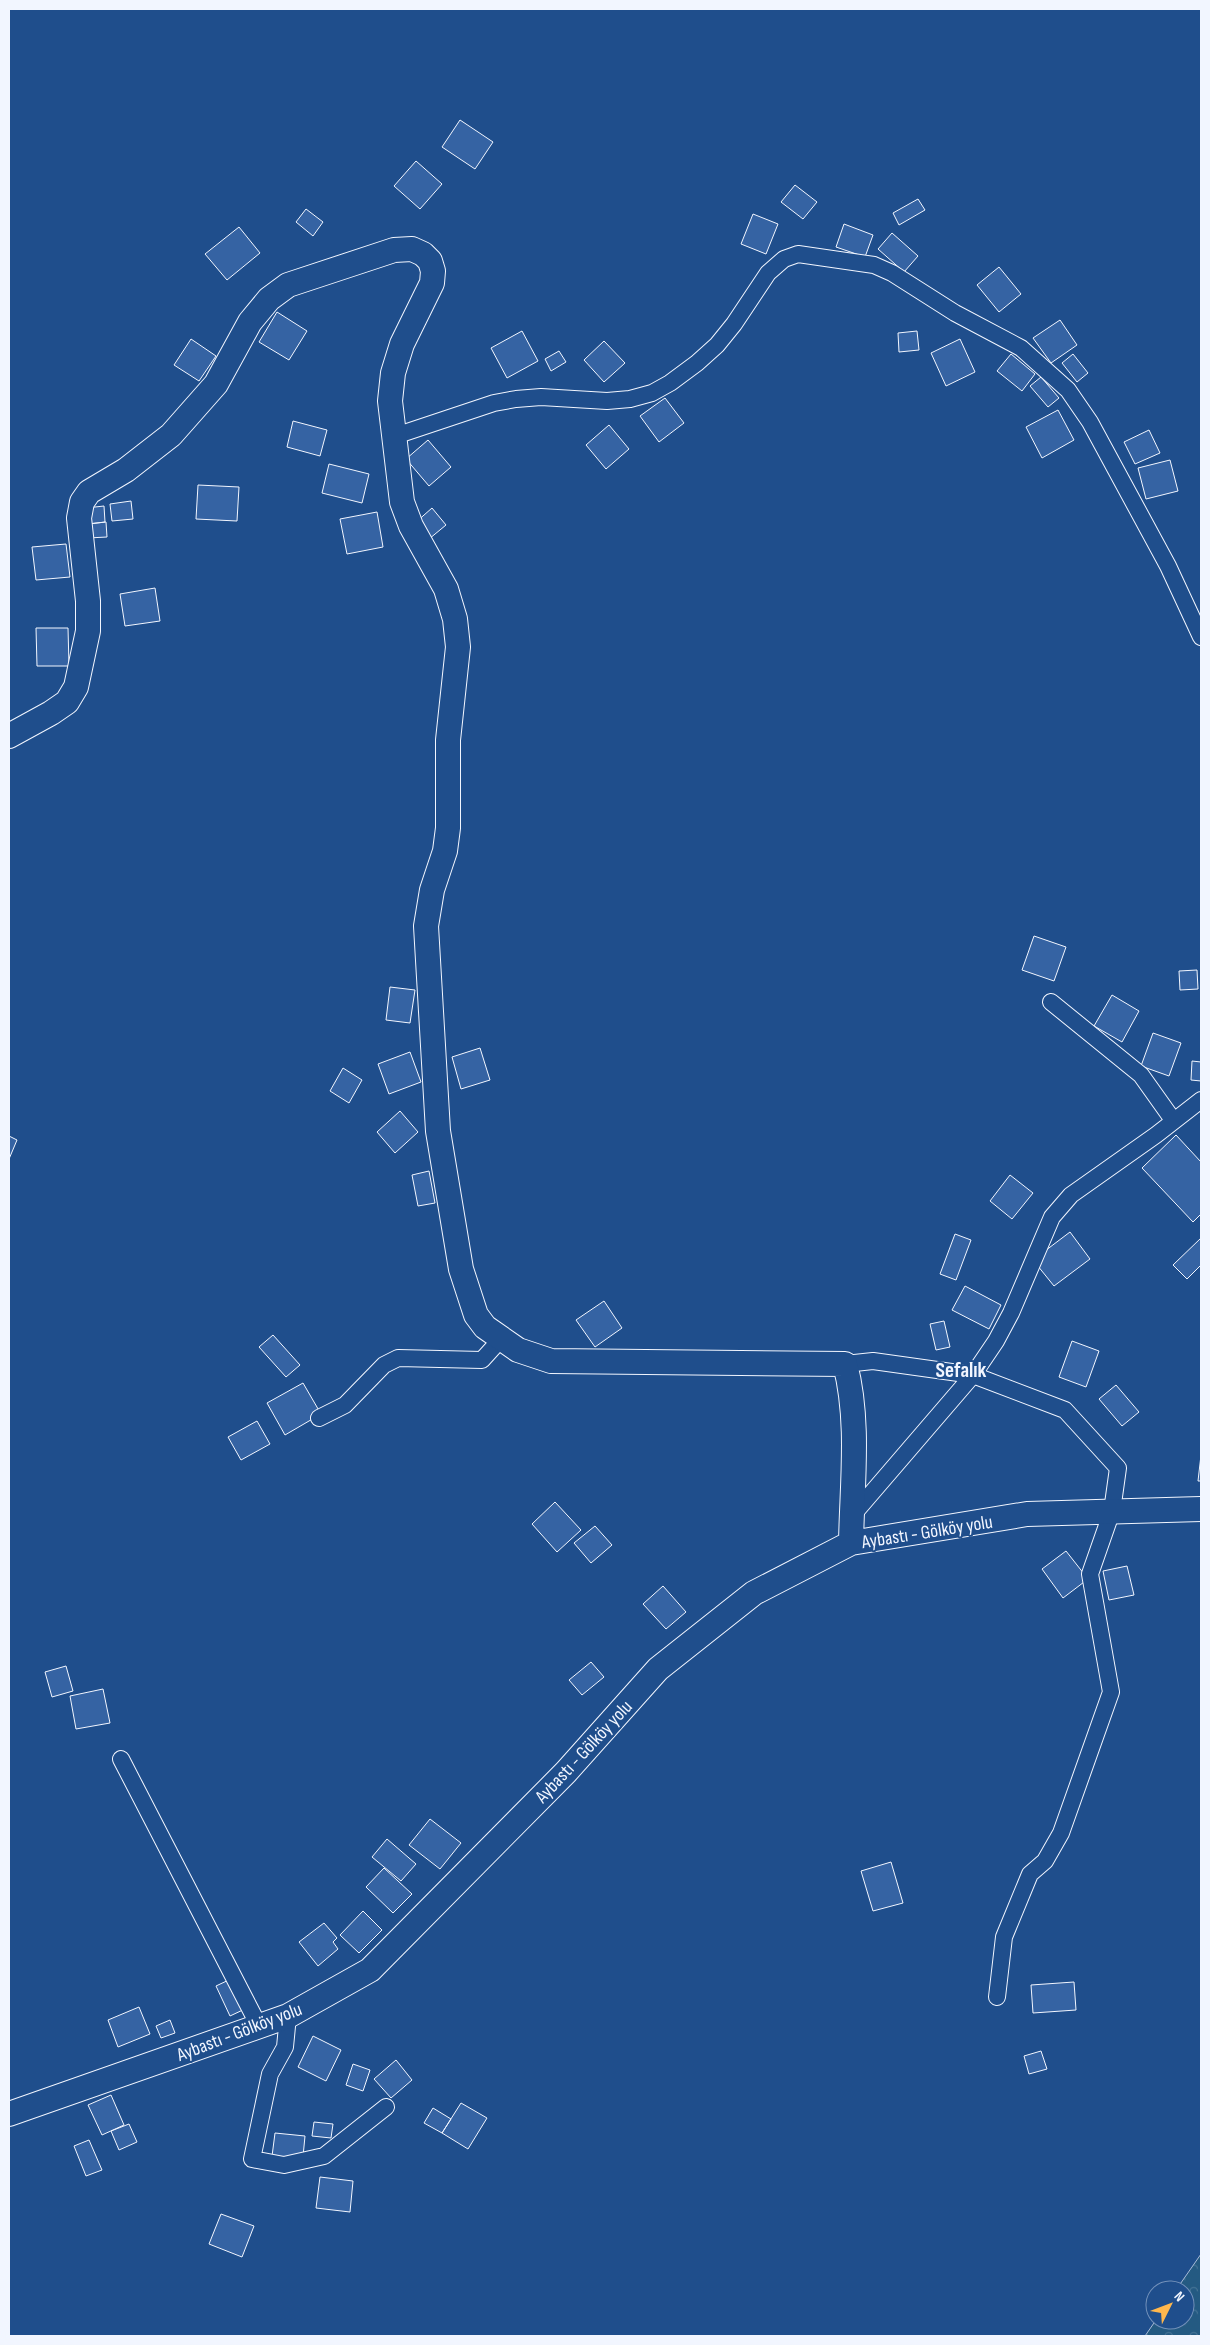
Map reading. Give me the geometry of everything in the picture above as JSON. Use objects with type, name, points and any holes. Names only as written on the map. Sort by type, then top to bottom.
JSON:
[{"type":"street","points":[[9,736],[67,702],[76,687],[88,631],[88,601],[79,518],[82,502],[89,492],[126,470],[171,435],[216,384],[250,322],[269,299],[288,285],[394,250],[412,249],[423,254],[430,261],[433,271],[432,283],[402,344],[393,373],[390,401],[402,502],[411,526],[446,589],[455,619],[458,646],[448,740],[448,828],[445,851],[432,890],[426,926],[427,964],[438,1131],[461,1269],[476,1315],[485,1327],[518,1350],[551,1361],[845,1364],[873,1361],[973,1375],[1065,1410],[1118,1468],[1112,1511],[1090,1574],[1111,1692],[1061,1833],[1045,1861],[1030,1874],[1004,1937],[997,1997]]},
{"type":"street","points":[[395,436],[494,403],[516,399],[541,396],[607,401],[630,399],[652,393],[670,383],[717,345],[734,324],[768,273],[784,259],[798,254],[874,265],[892,273],[955,313],[1022,348],[1068,390],[1090,422],[1164,558],[1201,637]]},
{"type":"street","points":[[1051,1002],[1141,1075],[1173,1120]]},
{"type":"street","points":[[851,1518],[973,1375],[996,1341],[1011,1313],[1052,1217],[1071,1195],[1156,1136],[1173,1120],[1201,1100]]},
{"type":"street","points":[[319,1418],[345,1405],[384,1365],[398,1358],[482,1360],[501,1339]]},
{"type":"street","points":[[845,1364],[851,1386],[852,1410],[851,1543]]},
{"type":"street","name":"Aybastı - Gölköy yolu","points":[[9,2114],[288,2016],[370,1970],[566,1772],[658,1669],[754,1593],[851,1543],[1028,1514],[1201,1509]]},
{"type":"street","points":[[121,1759],[259,2026]]},
{"type":"street","points":[[288,2016],[285,2047],[270,2074],[252,2159],[284,2165],[324,2156],[386,2107]]},
{"type":"green space","points":[[1201,2254],[1201,2336],[1145,2336],[1149,2330],[1195,2330],[1195,2280],[1183,2280]]},
{"type":"building","points":[[460,120],[493,142],[475,169],[442,147]]},
{"type":"building","points":[[416,161],[442,184],[420,209],[394,186]]},
{"type":"building","points":[[795,185],[817,202],[803,219],[781,202]]},
{"type":"building","points":[[918,199],[925,210],[899,225],[893,213]]},
{"type":"building","points":[[306,209],[323,222],[313,236],[296,222]]},
{"type":"building","points":[[753,214],[778,224],[766,254],[741,244]]},
{"type":"building","points":[[844,224],[873,235],[865,257],[836,247]]},
{"type":"building","points":[[239,227],[260,253],[227,280],[205,254]]},
{"type":"building","points":[[892,233],[918,256],[904,272],[878,249]]},
{"type":"building","points":[[999,267],[1021,294],[999,312],[977,285]]},
{"type":"building","points":[[277,312],[307,331],[289,360],[259,342]]},
{"type":"building","points":[[1060,320],[1077,345],[1051,363],[1033,338]]},
{"type":"building","points":[[522,331],[538,361],[507,378],[491,348]]},
{"type":"building","points":[[917,331],[919,350],[899,352],[898,333]]},
{"type":"building","points":[[191,339],[216,356],[199,381],[174,365]]},
{"type":"building","points":[[960,339],[975,372],[946,386],[931,353]]},
{"type":"building","points":[[604,341],[625,363],[604,382],[584,360]]},
{"type":"building","points":[[559,351],[566,362],[551,371],[545,359]]},
{"type":"building","points":[[1011,354],[1035,374],[1022,391],[997,371]]},
{"type":"building","points":[[1073,354],[1088,373],[1077,382],[1062,363]]},
{"type":"building","points":[[1041,377],[1059,398],[1048,407],[1030,386]]},
{"type":"building","points":[[665,398],[684,423],[659,442],[640,416]]},
{"type":"building","points":[[1058,410],[1074,440],[1042,458],[1026,427]]},
{"type":"building","points":[[293,421],[327,430],[320,456],[287,447]]},
{"type":"building","points":[[609,425],[629,449],[606,469],[586,445]]},
{"type":"building","points":[[1149,430],[1160,453],[1135,464],[1124,442]]},
{"type":"building","points":[[428,440],[451,467],[429,486],[406,459]]},
{"type":"building","points":[[1170,460],[1178,491],[1146,499],[1138,468]]},
{"type":"building","points":[[329,464],[369,474],[362,503],[322,493]]},
{"type":"building","points":[[198,485],[239,487],[237,521],[196,519]]},
{"type":"building","points":[[131,501],[133,519],[112,521],[110,504]]},
{"type":"building","points":[[104,506],[105,522],[88,524],[86,508]]},
{"type":"building","points":[[432,508],[446,525],[429,539],[415,523]]},
{"type":"building","points":[[377,512],[383,547],[347,554],[340,519]]},
{"type":"building","points":[[106,522],[107,537],[88,538],[88,524]]},
{"type":"building","points":[[66,544],[70,577],[36,580],[32,547]]},
{"type":"building","points":[[155,588],[160,621],[125,626],[120,594]]},
{"type":"building","points":[[36,628],[68,628],[69,666],[37,666]]},
{"type":"building","points":[[1034,936],[1066,947],[1054,981],[1022,970]]},
{"type":"building","points":[[1197,970],[1198,989],[1180,990],[1179,971]]},
{"type":"building","points":[[390,987],[415,990],[410,1023],[386,1020]]},
{"type":"building","points":[[1112,995],[1139,1011],[1122,1042],[1094,1026]]},
{"type":"building","points":[[1153,1033],[1181,1043],[1169,1076],[1141,1066]]},
{"type":"building","points":[[480,1048],[490,1080],[461,1089],[452,1057]]},
{"type":"building","points":[[410,1052],[421,1082],[389,1094],[378,1064]]},
{"type":"building","points":[[1192,1061],[1201,1062],[1201,1081],[1191,1080]]},
{"type":"building","points":[[343,1068],[362,1080],[349,1103],[330,1091]]},
{"type":"building","points":[[400,1111],[418,1132],[395,1153],[377,1132]]},
{"type":"building","points":[[1176,1135],[1201,1162],[1201,1214],[1193,1222],[1142,1168]]},
{"type":"building","points":[[9,1136],[17,1140],[9,1159]]},
{"type":"building","points":[[429,1171],[435,1203],[418,1206],[412,1175]]},
{"type":"building","points":[[1010,1175],[1033,1193],[1012,1219],[990,1201]]},
{"type":"building","points":[[1070,1232],[1090,1259],[1054,1286],[1033,1260]]},
{"type":"building","points":[[955,1234],[971,1240],[956,1280],[940,1274]]},
{"type":"building","points":[[1201,1238],[1201,1265],[1187,1279],[1173,1265]]},
{"type":"building","points":[[965,1286],[1001,1305],[989,1329],[952,1310]]},
{"type":"building","points":[[604,1301],[622,1328],[595,1347],[576,1320]]},
{"type":"building","points":[[944,1321],[950,1347],[936,1350],[930,1324]]},
{"type":"building","points":[[273,1335],[300,1365],[286,1377],[259,1347]]},
{"type":"building","points":[[1072,1341],[1099,1351],[1086,1387],[1059,1377]]},
{"type":"building","points":[[303,1383],[321,1414],[285,1435],[267,1403]]},
{"type":"building","points":[[1116,1385],[1139,1412],[1122,1426],[1099,1399]]},
{"type":"building","points":[[257,1421],[270,1444],[241,1460],[228,1437]]},
{"type":"building","points":[[1201,1455],[1201,1481],[1198,1481]]},
{"type":"building","points":[[555,1502],[581,1530],[557,1552],[532,1524]]},
{"type":"building","points":[[595,1526],[612,1545],[591,1563],[574,1543]]},
{"type":"building","points":[[1066,1551],[1088,1579],[1063,1598],[1042,1569]]},
{"type":"building","points":[[1127,1566],[1134,1595],[1109,1600],[1103,1571]]},
{"type":"building","points":[[663,1586],[686,1612],[666,1629],[643,1604]]},
{"type":"building","points":[[591,1662],[604,1677],[582,1695],[569,1680]]},
{"type":"building","points":[[66,1666],[73,1691],[52,1697],[45,1672]]},
{"type":"building","points":[[103,1689],[110,1723],[76,1729],[70,1696]]},
{"type":"building","points":[[430,1819],[461,1843],[440,1869],[409,1845]]},
{"type":"building","points":[[387,1839],[416,1864],[401,1881],[372,1857]]},
{"type":"building","points":[[891,1862],[903,1903],[873,1911],[861,1871]]},
{"type":"building","points":[[384,1868],[412,1894],[393,1913],[366,1887]]},
{"type":"building","points":[[363,1911],[382,1930],[359,1953],[340,1935]]},
{"type":"building","points":[[324,1923],[337,1938],[333,1942],[338,1949],[318,1966],[299,1942]]},
{"type":"building","points":[[233,1978],[247,2008],[230,2016],[216,1986]]},
{"type":"building","points":[[1074,1982],[1076,2010],[1033,2013],[1031,1985]]},
{"type":"building","points":[[139,2007],[150,2034],[118,2047],[108,2020]]},
{"type":"building","points":[[170,2020],[175,2033],[161,2038],[156,2026]]},
{"type":"building","points":[[313,2036],[341,2050],[326,2081],[298,2067]]},
{"type":"building","points":[[1041,2051],[1047,2069],[1029,2074],[1024,2056]]},
{"type":"building","points":[[396,2060],[412,2080],[391,2098],[374,2079]]},
{"type":"building","points":[[353,2064],[370,2070],[363,2091],[346,2085]]},
{"type":"building","points":[[111,2095],[124,2125],[102,2135],[88,2105]]},
{"type":"building","points":[[461,2103],[487,2118],[468,2149],[442,2133]]},
{"type":"building","points":[[433,2108],[451,2119],[442,2133],[424,2123]]},
{"type":"building","points":[[314,2122],[333,2124],[331,2138],[312,2136]]},
{"type":"building","points":[[129,2124],[137,2142],[119,2150],[111,2131]]},
{"type":"building","points":[[275,2133],[305,2136],[302,2167],[271,2164]]},
{"type":"building","points":[[89,2140],[102,2170],[86,2176],[74,2146]]},
{"type":"building","points":[[320,2177],[353,2181],[350,2212],[316,2208]]},
{"type":"building","points":[[221,2214],[254,2226],[242,2257],[209,2244]]},
{"type":"district","name":"Sefalık","points":[[961,1370]]}]
